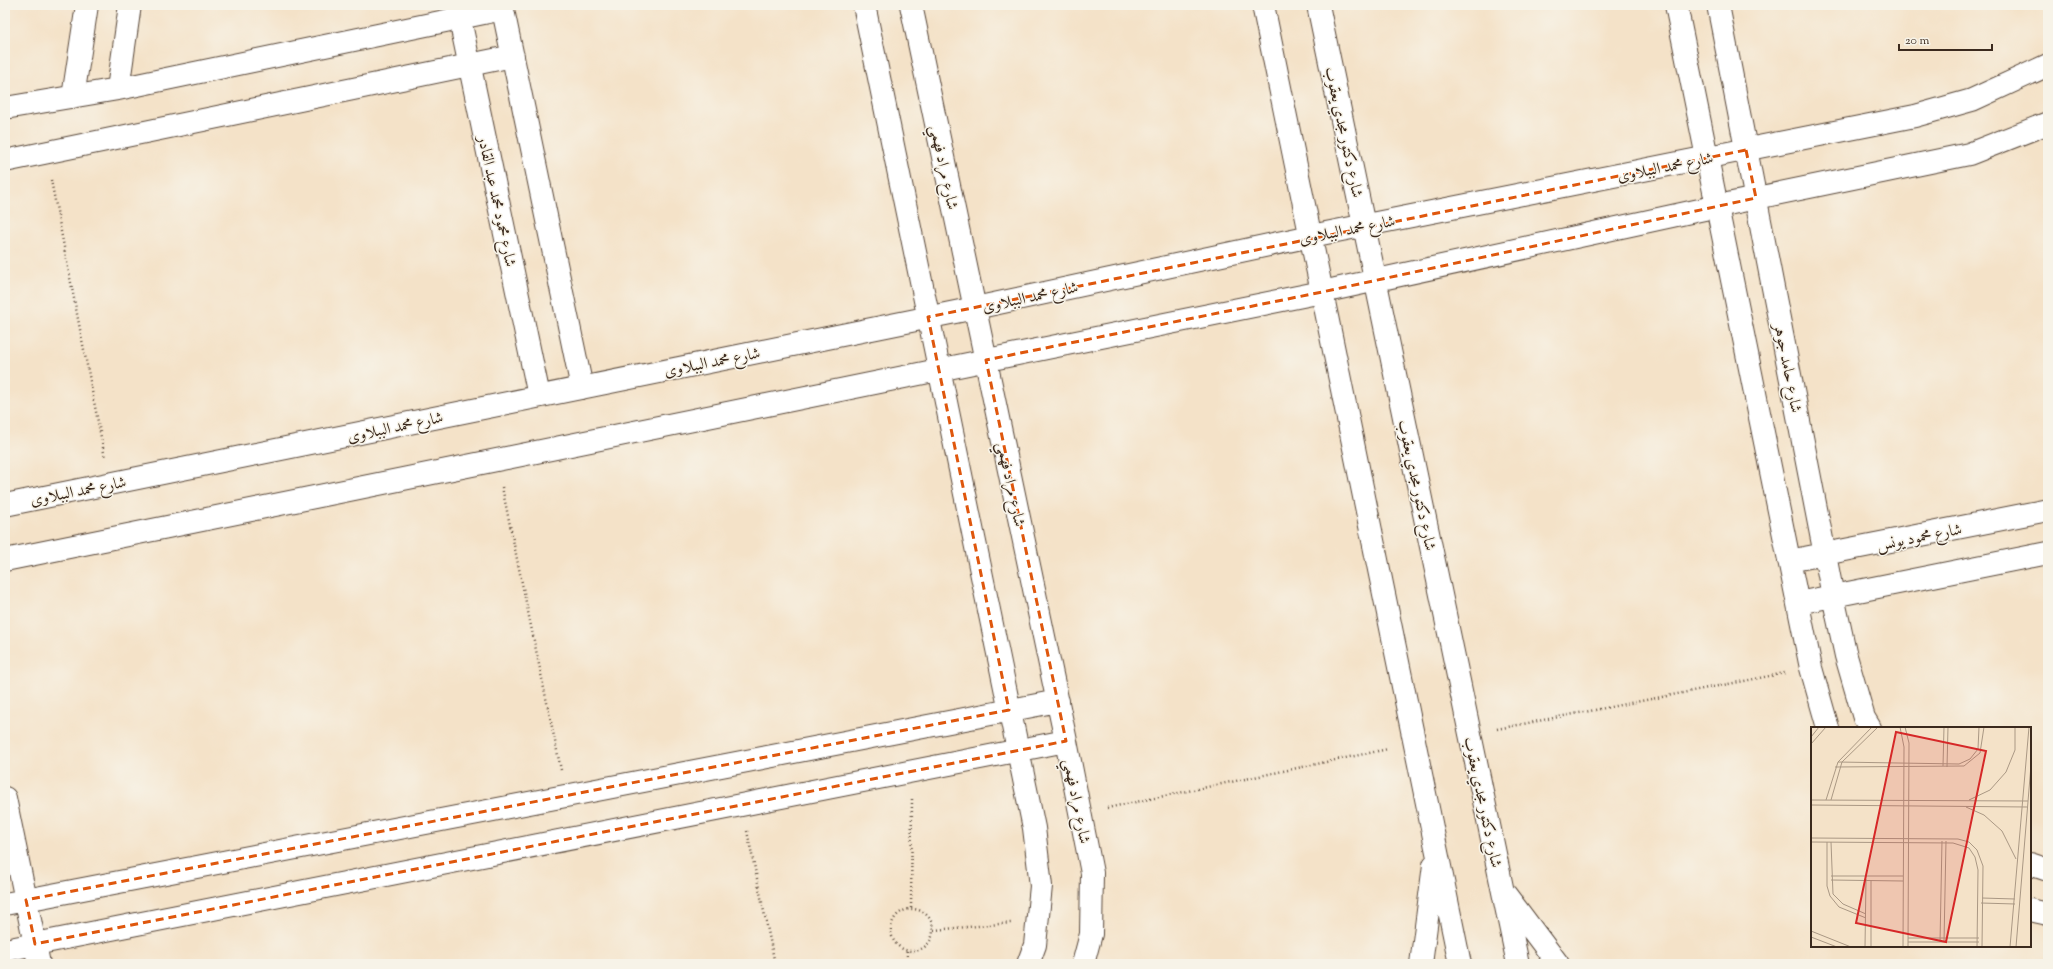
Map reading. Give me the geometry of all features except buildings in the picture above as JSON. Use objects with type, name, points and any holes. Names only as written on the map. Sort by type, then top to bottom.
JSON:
[{"type":"street","points":[[73,97],[87,5]]},
{"type":"street","points":[[118,89],[130,5]]},
{"type":"street","points":[[864,5],[1034,828],[1041,886],[1035,945],[1028,964]]},
{"type":"street","name":"شارع مراد فهمي","points":[[911,5],[1058,701],[1092,873],[1091,934],[1083,964]]},
{"type":"street","points":[[1263,5],[1460,964]]},
{"type":"street","name":"شارع دكتور مجدي يعقوب","points":[[1318,5],[1518,964]]},
{"type":"street","points":[[1676,5],[1811,668],[1828,727]]},
{"type":"street","name":"شارع حامد جوهر","points":[[1718,5],[1833,596],[1846,656],[1864,718],[1869,727]]},
{"type":"street","points":[[5,108],[118,89],[458,11],[503,7],[582,388]]},
{"type":"street","name":"شارع محمود محمد عبد القادر","points":[[458,11],[539,396]]},
{"type":"street","points":[[5,161],[513,56]]},
{"type":"street","name":"شارع محمد الببلاوى","points":[[5,505],[975,308],[1311,236],[1915,116],[1972,100],[2048,65]]},
{"type":"street","points":[[5,560],[1322,292],[1718,206],[1968,154],[2048,123]]},
{"type":"street","name":"شارع محمود يونس","points":[[1789,561],[2048,510]]},
{"type":"street","points":[[1798,603],[2048,552]]},
{"type":"street","points":[[5,904],[1058,701]]},
{"type":"street","points":[[5,950],[37,954],[741,805],[1066,741]]},
{"type":"street","points":[[5,798],[37,954]]},
{"type":"street","points":[[1421,964],[1437,848]]},
{"type":"street","points":[[2031,864],[2048,870]]},
{"type":"street","points":[[1502,890],[1558,964]]},
{"type":"street","points":[[2031,910],[2048,914]]},
{"type":"path","points":[[45,153],[110,484]]},
{"type":"path","points":[[497,460],[566,796]]},
{"type":"path","points":[[1470,734],[1811,668]]},
{"type":"path","points":[[1081,813],[1415,743]]},
{"type":"path","points":[[911,908],[912,771]]},
{"type":"path","points":[[741,805],[775,964]]},
{"type":"path","points":[[911,908],[927,914],[932,921],[934,930],[928,944],[915,951],[907,951],[893,941],[891,924],[902,910],[911,908]]},
{"type":"path","points":[[934,930],[1037,920]]},
{"type":"path","points":[[907,951],[907,964]]},
{"type":"highlighted area","points":[[1746,150],[1756,198],[1322,292],[986,360],[1066,741],[35,944],[26,900],[1009,710],[928,317]]}]
